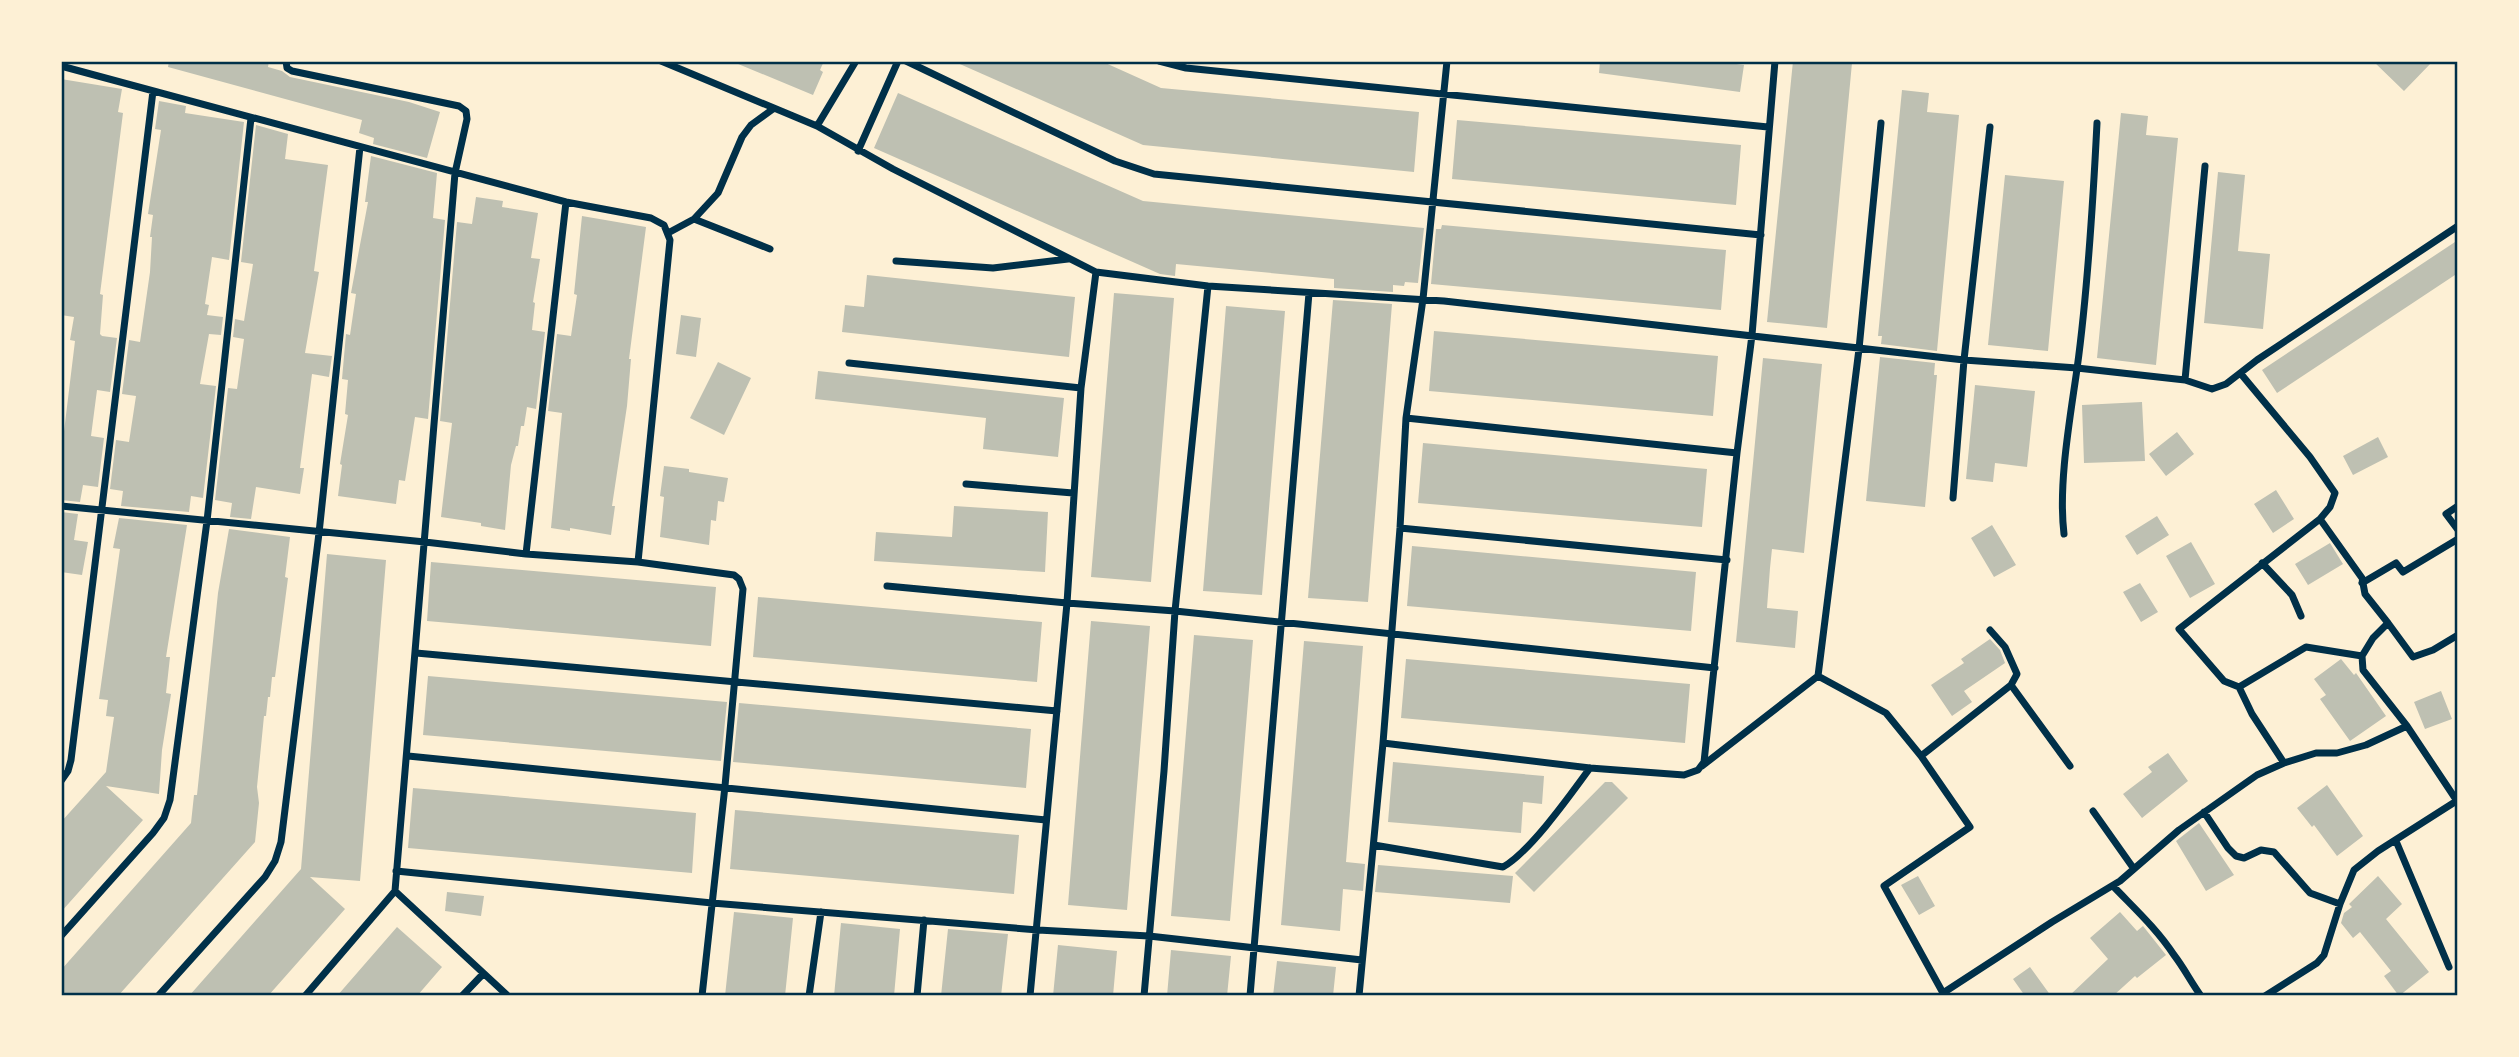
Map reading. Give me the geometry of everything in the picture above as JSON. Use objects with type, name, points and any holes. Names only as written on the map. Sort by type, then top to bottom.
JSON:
[{"type":"street","points":[[286,61],[287,68],[292,71],[459,106],[466,111],[467,120],[456,173],[396,891],[305,996]]},
{"type":"street","points":[[661,61],[817,127],[858,151],[1096,272],[1208,286],[1423,299],[1859,349],[2185,380],[2212,389],[2226,384],[2257,360],[2458,226]]},
{"type":"street","points":[[817,127],[856,61]]},
{"type":"street","points":[[858,151],[898,61]]},
{"type":"street","points":[[906,61],[1115,161],[1145,172],[1761,235]]},
{"type":"street","points":[[1159,61],[1186,68],[1768,127]]},
{"type":"street","points":[[1359,996],[1383,743],[1406,418],[1423,299],[1447,61]]},
{"type":"street","points":[[1702,766],[1706,759],[1737,453],[1752,335],[1775,61]]},
{"type":"street","points":[[61,66],[566,202],[651,218],[664,225],[670,240],[638,562]]},
{"type":"street","points":[[61,780],[68,771],[71,760],[153,91]]},
{"type":"street","points":[[668,233],[694,219],[718,193],[735,149],[751,125],[774,109]]},
{"type":"street","points":[[61,936],[153,833],[167,813],[207,521],[251,118]]},
{"type":"street","points":[[1383,743],[1590,768],[1684,775],[1698,770],[1818,676],[1859,349],[1881,122]]},
{"type":"street","points":[[2064,534],[2062,517],[2069,413],[2077,368],[2097,123]]},
{"type":"street","points":[[1953,498],[1964,360],[1990,127]]},
{"type":"street","points":[[158,996],[265,877],[275,861],[281,842],[319,533],[360,147]]},
{"type":"street","points":[[2185,380],[2205,166]]},
{"type":"street","points":[[526,555],[566,202]]},
{"type":"street","points":[[694,219],[770,249]]},
{"type":"street","points":[[896,261],[993,268],[1069,258]]},
{"type":"street","points":[[1030,996],[1067,603],[1081,388],[1096,272]]},
{"type":"street","points":[[1144,996],[1175,611],[1208,286]]},
{"type":"street","points":[[1250,996],[1309,293]]},
{"type":"street","points":[[849,363],[1081,388]]},
{"type":"street","points":[[2241,374],[2310,457],[2335,493],[2330,507],[2320,519],[2179,629],[2224,681],[2239,687],[2252,714],[2284,763]]},
{"type":"street","points":[[1406,418],[1737,453]]},
{"type":"street","points":[[966,484],[1073,493]]},
{"type":"street","points":[[61,506],[425,542],[526,555],[638,562],[729,573],[739,579],[743,589],[735,682],[702,996]]},
{"type":"street","points":[[2458,506],[2446,514],[2458,530]]},
{"type":"street","points":[[2320,519],[2362,578],[2365,594],[2413,657],[2458,635]]},
{"type":"street","points":[[1400,528],[1727,560]]},
{"type":"street","points":[[2362,583],[2396,563],[2403,572],[2458,539]]},
{"type":"street","points":[[2262,563],[2292,595],[2301,616]]},
{"type":"street","points":[[887,586],[1175,611],[1715,668]]},
{"type":"street","points":[[2265,996],[2325,955],[2340,904],[2354,870],[2378,851],[2457,801],[2407,726],[2363,670],[2362,656],[2373,638],[2388,623]]},
{"type":"street","points":[[1921,756],[2011,685],[2017,674],[2005,647],[1990,630]]},
{"type":"street","points":[[2239,687],[2306,647],[2362,656]]},
{"type":"street","points":[[416,653],[1057,711]]},
{"type":"street","points":[[1818,676],[1886,713],[1921,756],[1970,827],[1884,886],[1941,994],[2113,886],[2204,812],[2257,775],[2316,753],[2337,753],[2366,746],[2407,726]]},
{"type":"street","points":[[2011,685],[2070,766]]},
{"type":"street","points":[[408,756],[1046,820]]},
{"type":"street","points":[[1374,845],[1503,867],[1555,814],[1590,768]]},
{"type":"street","points":[[2093,811],[2134,869]]},
{"type":"street","points":[[2204,812],[2236,856],[2244,858],[2261,850],[2274,852],[2310,893],[2340,904]]},
{"type":"street","points":[[2396,841],[2449,967]]},
{"type":"street","points":[[396,871],[712,903],[1038,930],[1149,936],[1362,960]]},
{"type":"street","points":[[2113,886],[2151,926],[2201,996]]},
{"type":"street","points":[[396,891],[508,996]]},
{"type":"street","points":[[809,996],[821,912]]},
{"type":"street","points":[[917,996],[925,920]]},
{"type":"street","points":[[462,996],[483,974]]},
{"type":"building","points":[[169,61],[269,61],[268,67],[282,71],[290,77],[409,102],[440,112],[427,158],[373,144],[374,138],[359,133],[362,120],[168,67]]},
{"type":"building","points":[[731,61],[824,61],[820,70],[823,72],[813,95]]},
{"type":"building","points":[[953,61],[1101,61],[1161,88],[1419,112],[1414,172],[1143,145]]},
{"type":"building","points":[[1600,61],[1714,61],[1744,65],[1740,92],[1599,73]]},
{"type":"building","points":[[1793,61],[1852,63],[1827,328],[1767,322]]},
{"type":"building","points":[[2373,61],[2433,61],[2404,91]]},
{"type":"building","points":[[61,79],[122,89],[118,112],[123,113],[100,294],[103,295],[100,334],[117,338],[110,392],[97,390],[91,436],[104,438],[98,487],[83,485],[80,502],[61,500],[61,456],[75,341],[70,340],[74,317],[61,315]]},
{"type":"building","points":[[1902,90],[1929,93],[1927,112],[1959,115],[1937,351],[1881,344],[1882,336],[1878,336]]},
{"type":"building","points":[[898,93],[1143,201],[1424,228],[1418,283],[1393,285],[1393,292],[1334,288],[1334,279],[1176,264],[1175,276],[1160,274],[874,148]]},
{"type":"building","points":[[159,101],[186,106],[185,113],[244,122],[229,260],[212,257],[205,304],[209,305],[207,315],[223,317],[221,335],[209,334],[200,384],[216,386],[203,498],[191,496],[189,512],[121,506],[123,491],[110,489],[116,440],[129,442],[136,396],[122,394],[129,340],[140,342],[150,272],[153,215],[148,214],[161,130],[155,129]]},
{"type":"building","points":[[2121,113],[2148,116],[2146,135],[2178,138],[2156,365],[2097,358]]},
{"type":"building","points":[[1457,120],[1741,145],[1736,205],[1452,179]]},
{"type":"building","points":[[256,125],[288,134],[285,159],[328,165],[314,271],[319,272],[305,353],[332,356],[329,377],[312,374],[300,468],[304,468],[300,494],[256,487],[251,519],[230,517],[232,503],[215,500],[228,388],[237,389],[244,339],[233,337],[235,319],[244,321],[253,264],[241,262]]},
{"type":"building","points":[[371,156],[437,173],[433,218],[445,220],[428,419],[415,417],[405,481],[399,480],[396,504],[338,496],[348,415],[345,414],[348,380],[342,379],[346,334],[350,335],[356,294],[351,293],[368,202],[365,202]]},
{"type":"building","points":[[2218,172],[2245,175],[2238,251],[2270,254],[2263,329],[2204,323]]},
{"type":"building","points":[[2005,175],[2064,181],[2048,351],[1988,345]]},
{"type":"building","points":[[476,197],[503,201],[502,207],[538,213],[531,258],[540,259],[533,302],[532,330],[545,332],[536,409],[527,407],[524,426],[521,426],[511,465],[505,530],[441,517],[452,423],[440,421],[457,222],[472,224]]},
{"type":"building","points":[[582,216],[646,227],[629,359],[627,406],[612,506],[615,506],[611,535],[570,528],[570,531],[551,528],[562,413],[548,411],[557,334],[571,336],[577,295],[574,294]]},
{"type":"building","points":[[1442,225],[1726,250],[1721,310],[1431,284],[1436,229],[1441,229]]},
{"type":"building","points":[[2458,240],[2458,273],[2277,393],[2262,370]]},
{"type":"building","points":[[867,275],[1075,297],[1069,357],[842,332],[845,305],[864,307]]},
{"type":"building","points":[[1114,293],[1174,298],[1151,582],[1091,577]]},
{"type":"building","points":[[1333,300],[1392,304],[1368,602],[1308,598]]},
{"type":"building","points":[[1226,306],[1285,311],[1262,595],[1203,591]]},
{"type":"building","points":[[681,315],[701,318],[696,357],[676,354]]},
{"type":"building","points":[[1434,331],[1718,356],[1713,416],[1429,391]]},
{"type":"building","points":[[1880,357],[1935,363],[1934,375],[1937,375],[1925,507],[1866,501]]},
{"type":"building","points":[[1763,358],[1822,364],[1804,553],[1772,549],[1770,568],[1767,608],[1798,611],[1795,648],[1736,642]]},
{"type":"building","points":[[718,362],[751,378],[724,435],[690,418]]},
{"type":"building","points":[[818,371],[1064,398],[1058,457],[983,449],[986,418],[815,399]]},
{"type":"building","points":[[1975,385],[2035,391],[2027,467],[1995,463],[1993,482],[1966,479]]},
{"type":"building","points":[[2142,402],[2145,461],[2084,463],[2082,405]]},
{"type":"building","points":[[2177,432],[2194,454],[2166,476],[2149,454]]},
{"type":"building","points":[[2378,437],[2388,457],[2353,475],[2343,456]]},
{"type":"building","points":[[1423,443],[1707,469],[1702,527],[1418,503]]},
{"type":"building","points":[[664,466],[728,478],[724,502],[718,501],[716,521],[711,520],[709,545],[660,537],[664,497],[660,496]]},
{"type":"building","points":[[2276,490],[2294,519],[2273,533],[2254,504]]},
{"type":"building","points":[[954,506],[1048,512],[1045,572],[874,561],[876,532],[952,537]]},
{"type":"building","points":[[61,512],[78,514],[74,540],[88,542],[82,575],[61,572]]},
{"type":"building","points":[[2157,516],[2169,535],[2137,555],[2125,536]]},
{"type":"building","points":[[119,518],[187,525],[166,657],[170,657],[166,693],[171,694],[162,750],[159,794],[106,786],[143,820],[61,912],[61,822],[106,772],[114,717],[106,716],[108,700],[99,699],[120,549],[113,548]]},
{"type":"building","points":[[1992,525],[2016,565],[1994,577],[1971,538]]},
{"type":"building","points":[[229,529],[290,537],[285,577],[288,578],[275,677],[272,677],[264,716],[255,842],[118,996],[61,996],[61,970],[191,823],[194,795],[197,795],[218,593]]},
{"type":"building","points":[[2191,542],[2215,584],[2190,598],[2166,556]]},
{"type":"building","points":[[2330,543],[2343,564],[2308,585],[2295,564]]},
{"type":"building","points":[[1412,546],[1696,572],[1691,631],[1407,606]]},
{"type":"building","points":[[327,554],[386,560],[360,881],[310,877],[345,909],[268,996],[189,996],[301,869]]},
{"type":"building","points":[[431,562],[716,587],[711,646],[427,621]]},
{"type":"building","points":[[2140,583],[2158,612],[2141,622],[2123,592]]},
{"type":"building","points":[[758,597],[1042,622],[1037,682],[753,657]]},
{"type":"building","points":[[1091,621],[1150,626],[1127,910],[1068,905]]},
{"type":"building","points":[[1194,635],[1253,640],[1230,921],[1171,916]]},
{"type":"building","points":[[1990,639],[2000,650],[2005,663],[1964,691],[1972,702],[1952,716],[1931,685],[1964,663],[1961,659]]},
{"type":"building","points":[[1304,641],[1363,646],[1346,862],[1365,864],[1363,891],[1343,889],[1340,931],[1281,925]]},
{"type":"building","points":[[1406,659],[1690,684],[1685,743],[1401,718]]},
{"type":"building","points":[[2341,659],[2354,675],[2356,673],[2386,716],[2350,741],[2320,699],[2326,695],[2314,679]]},
{"type":"building","points":[[428,676],[727,702],[721,761],[423,735]]},
{"type":"building","points":[[2441,691],[2452,719],[2425,729],[2414,702]]},
{"type":"building","points":[[739,703],[1031,729],[1026,788],[733,762]]},
{"type":"building","points":[[2168,753],[2188,781],[2142,818],[2123,794],[2152,772],[2148,767]]},
{"type":"building","points":[[1393,762],[1544,776],[1542,804],[1523,802],[1521,833],[1388,822]]},
{"type":"building","points":[[1605,782],[1612,782],[1628,798],[1534,892],[1515,873]]},
{"type":"building","points":[[2327,785],[2363,836],[2337,856],[2314,825],[2312,827],[2297,808]]},
{"type":"building","points":[[413,788],[696,813],[692,873],[408,848]]},
{"type":"building","points":[[735,810],[1019,835],[1014,894],[730,869]]},
{"type":"building","points":[[2199,823],[2234,875],[2206,891],[2176,841]]},
{"type":"building","points":[[1378,865],[1513,876],[1510,903],[1375,892]]},
{"type":"building","points":[[1918,876],[1935,906],[1919,915],[1901,885]]},
{"type":"building","points":[[2378,876],[2402,904],[2386,919],[2429,972],[2399,996],[2384,976],[2391,971],[2360,932],[2353,938],[2341,923],[2344,913],[2352,907],[2349,904]]},
{"type":"building","points":[[447,892],[484,896],[481,916],[445,911]]},
{"type":"building","points":[[734,912],[793,918],[785,996],[725,996]]},
{"type":"building","points":[[2120,912],[2137,931],[2143,926],[2166,955],[2137,978],[2135,976],[2113,996],[2069,996],[2108,959],[2090,938]]},
{"type":"building","points":[[841,923],[900,929],[894,996],[834,996]]},
{"type":"building","points":[[397,927],[442,967],[417,996],[337,996]]},
{"type":"building","points":[[948,929],[1008,934],[1001,996],[941,996]]},
{"type":"building","points":[[1058,945],[1117,951],[1113,996],[1053,996]]},
{"type":"building","points":[[1171,950],[1231,956],[1227,996],[1167,996]]},
{"type":"building","points":[[1277,961],[1336,967],[1333,996],[1273,996]]},
{"type":"building","points":[[2030,967],[2051,996],[2025,996],[2013,979]]}]
